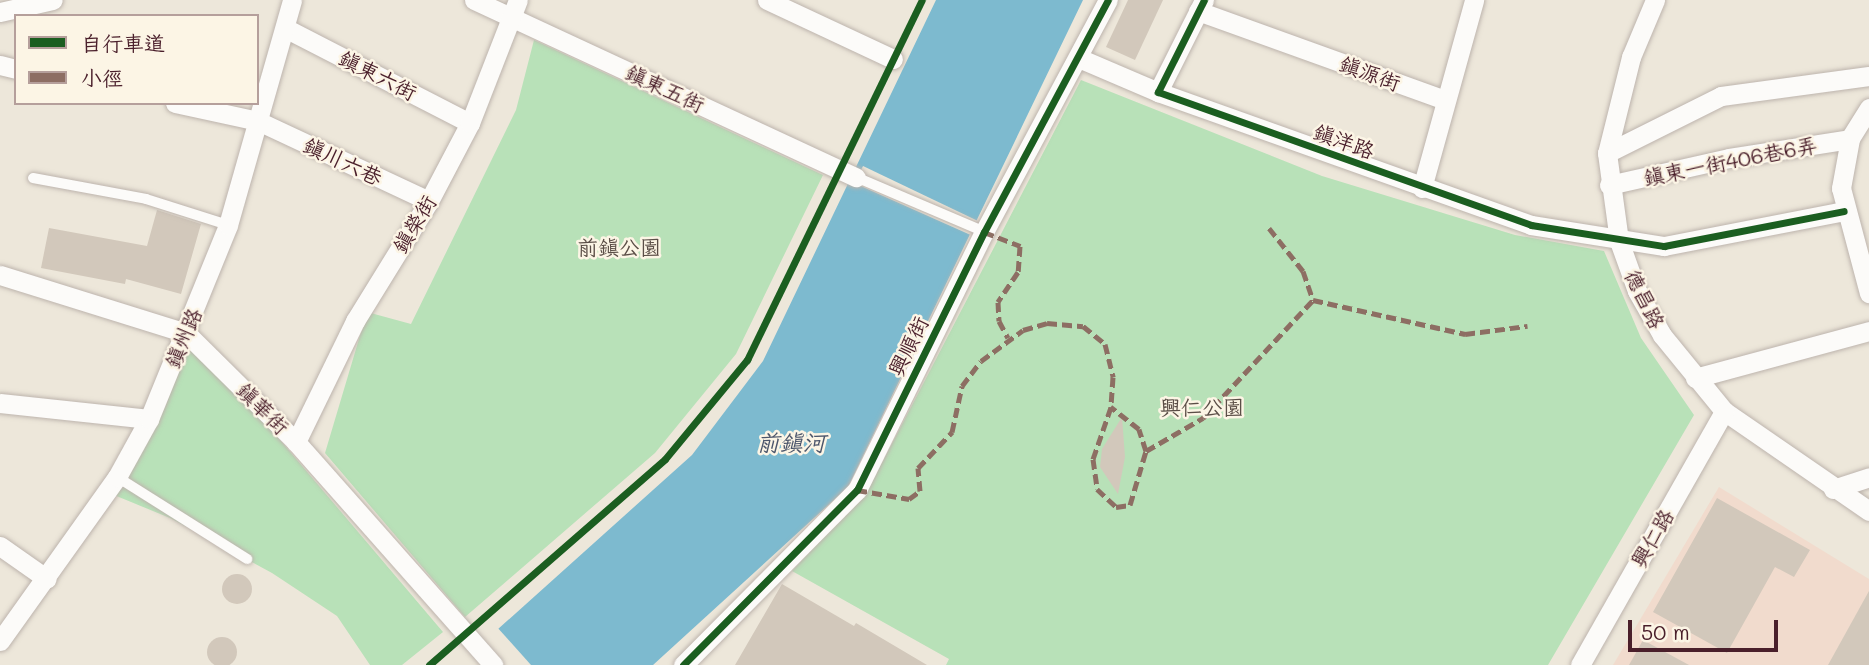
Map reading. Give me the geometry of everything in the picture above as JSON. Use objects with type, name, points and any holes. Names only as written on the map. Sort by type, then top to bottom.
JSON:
[{"type":"street","points":[[0,12],[53,0]]},
{"type":"street","name":"鎮州路","points":[[0,641],[47,579],[117,477],[149,419],[228,225],[292,0]]},
{"type":"street","name":"鎮東五街","points":[[474,0],[513,8],[856,177]]},
{"type":"street","points":[[767,0],[893,59]]},
{"type":"street","name":"興順街","points":[[683,665],[857,490],[981,231],[1081,59],[1108,0]]},
{"type":"street","points":[[1422,188],[1474,0]]},
{"type":"street","name":"德昌路","points":[[1655,0],[1631,57],[1607,153],[1609,185],[1619,241],[1637,291],[1662,335],[1724,411],[1833,489],[1869,511]]},
{"type":"street","points":[[1158,92],[1201,6]]},
{"type":"street","name":"鎮源街","points":[[1201,6],[1445,100]]},
{"type":"street","name":"鎮榮街","points":[[296,442],[355,321],[429,201],[470,123],[513,8]]},
{"type":"street","name":"鎮東六街","points":[[285,28],[470,123]]},
{"type":"street","name":"鎮洋路","points":[[1081,59],[1158,92],[1531,225],[1619,241],[1679,245],[1844,211]]},
{"type":"street","name":"鎮東一街406巷6弄","points":[[1607,153],[1721,96],[1869,76]]},
{"type":"street","name":"鎮川六巷","points":[[184,105],[258,121],[429,201]]},
{"type":"street","points":[[1869,108],[1850,139],[1841,188],[1844,211],[1869,293]]},
{"type":"street","name":"鎮東一街406巷6弄","points":[[1609,185],[1729,158],[1850,139]]},
{"type":"street","name":"鎮華街","points":[[0,275],[186,333],[296,442],[493,665]]},
{"type":"street","points":[[1695,378],[1869,331]]},
{"type":"street","points":[[0,403],[149,419]]},
{"type":"street","name":"興仁路","points":[[1580,665],[1724,411]]},
{"type":"street","points":[[1833,489],[1869,477]]},
{"type":"street","points":[[0,546],[47,579]]},
{"type":"lane","points":[[856,177],[981,231]]},
{"type":"lane","points":[[33,178],[146,199],[228,225]]},
{"type":"lane","points":[[117,477],[247,559]]},
{"type":"shaded area","points":[[1719,487],[1869,579],[1869,665],[1613,665]]},
{"type":"green space","name":"前鎮公園","points":[[534,40],[823,175],[736,354],[655,453],[465,617],[325,453],[367,312],[411,324],[516,110]]},
{"type":"green space","name":"興仁公園","points":[[1081,80],[1322,176],[1515,235],[1604,251],[1641,338],[1694,415],[1548,665],[946,665],[949,659],[792,571],[869,488]]},
{"type":"green space","points":[[191,335],[443,632],[402,665],[370,665],[337,616],[272,573],[170,518],[114,495],[166,405]]},
{"type":"water","name":"前鎮河","points":[[936,0],[1083,0],[848,487],[653,665],[458,665],[692,455],[763,361]]},
{"type":"pier","points":[[863,166],[980,222],[973,236],[854,183]]},
{"type":"pier","points":[[496,626],[531,665],[454,665],[455,662]]},
{"type":"building","points":[[1128,0],[1163,0],[1135,60],[1106,47]]},
{"type":"building","points":[[157,210],[201,224],[181,294],[126,279],[125,284],[41,268],[49,228],[147,246]]},
{"type":"building","points":[[1122,417],[1125,457],[1118,494],[1100,467],[1102,449]]},
{"type":"building","points":[[1717,498],[1810,550],[1794,577],[1775,567],[1727,653],[1653,612]]},
{"type":"building","points":[[237,574],[248,578],[252,589],[248,600],[237,604],[226,600],[222,589],[226,578]]},
{"type":"building","points":[[782,584],[854,626],[856,623],[927,665],[735,665]]},
{"type":"building","points":[[1869,591],[1869,665],[1828,665]]},
{"type":"building","points":[[216,638],[228,638],[236,646],[236,658],[228,666],[216,666],[208,658],[208,646]]},
{"type":"building","points":[[1643,640],[1689,665],[1629,665]]},
{"type":"marked path","points":[[1269,228],[1303,271],[1313,300]]},
{"type":"marked path","points":[[984,232],[1020,246],[1018,272],[998,302],[999,321],[1008,338]]},
{"type":"marked path","points":[[1313,300],[1465,334],[1527,326]]},
{"type":"marked path","points":[[1146,451],[1203,418],[1313,300]]},
{"type":"marked path","points":[[857,490],[909,499],[920,491],[918,468],[952,432],[962,386],[981,361],[1023,330],[1047,323],[1083,326],[1105,344],[1113,377],[1111,407],[1093,459],[1097,489],[1116,507],[1130,505],[1146,451],[1139,429],[1111,407]]},
{"type":"cycle path","points":[[429,665],[665,459],[747,360],[922,0]]},
{"type":"cycle path","points":[[683,665],[857,490],[984,232],[1108,0]]},
{"type":"cycle path","points":[[1204,0],[1158,92],[1531,225],[1664,246],[1844,211]]}]
